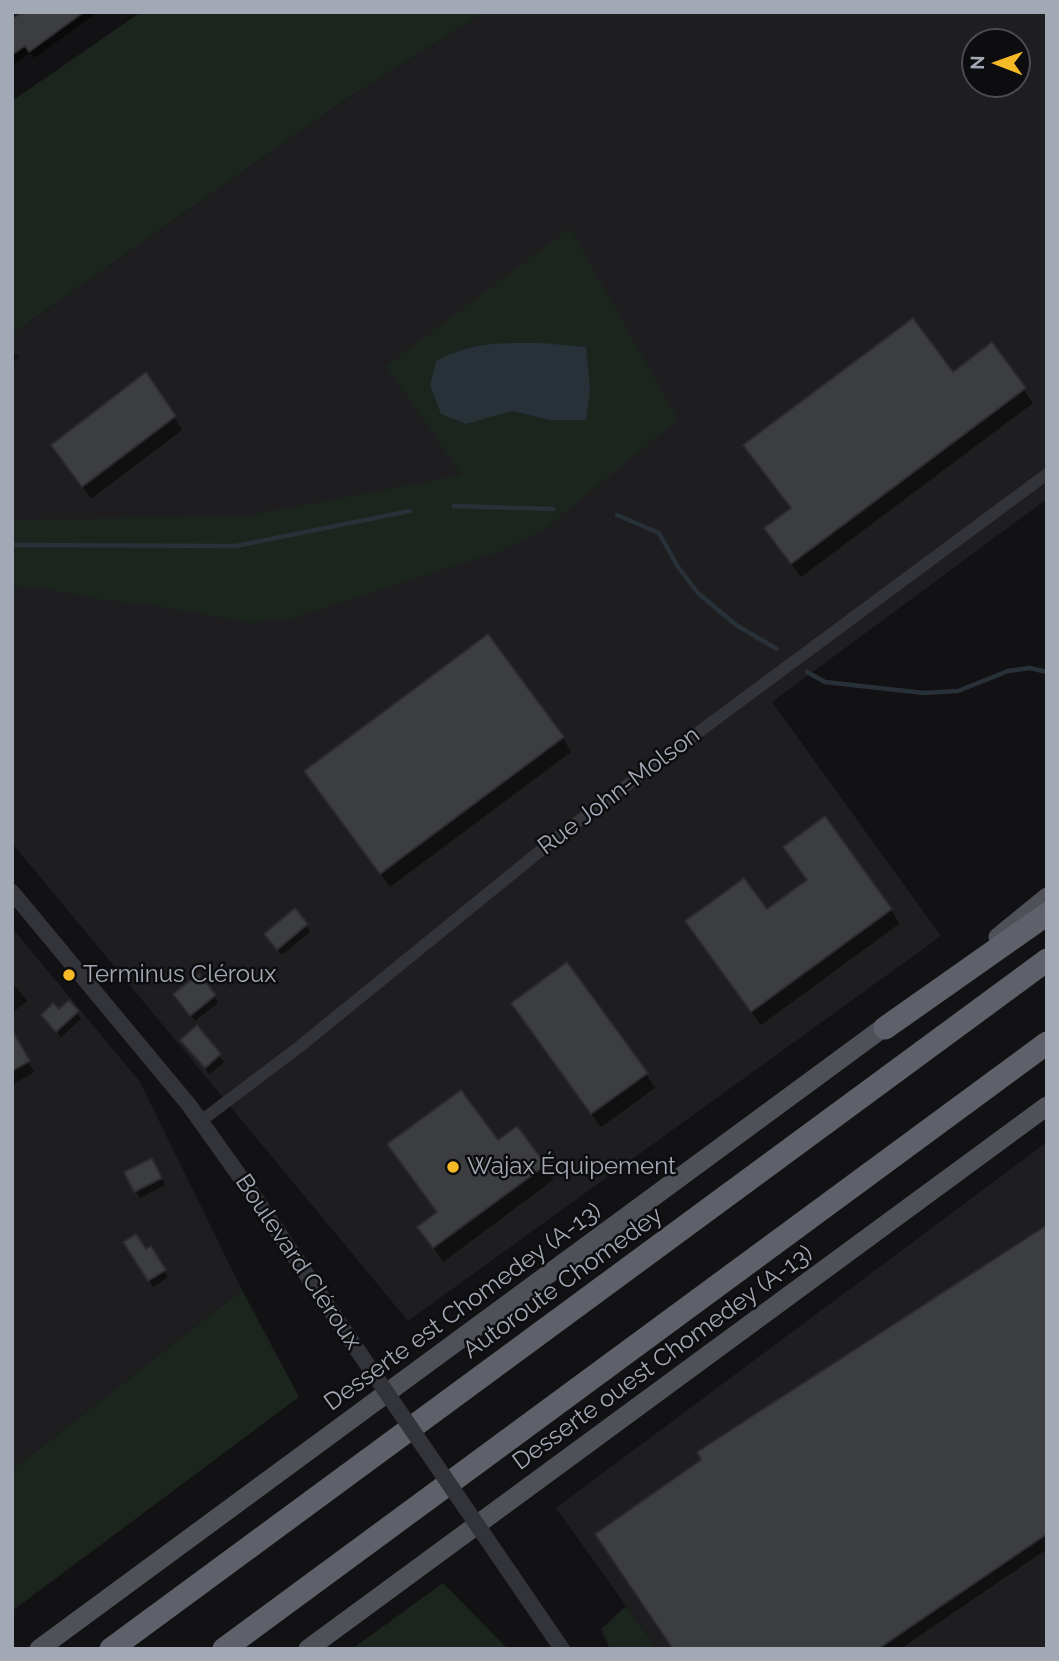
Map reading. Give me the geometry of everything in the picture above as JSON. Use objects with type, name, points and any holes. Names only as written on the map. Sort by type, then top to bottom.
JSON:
[{"type":"highway","points":[[885,1028],[1047,914]]},
{"type":"highway","name":"Autoroute Chomedey","points":[[111,1649],[1047,960]]},
{"type":"highway","points":[[224,1649],[1047,1043]]},
{"type":"main road","name":"Desserte est Chomedey (A-13)","points":[[39,1649],[885,1028],[1047,897]]},
{"type":"main road","name":"Desserte ouest Chomedey (A-13)","points":[[308,1649],[1047,1106]]},
{"type":"street","name":"Rue John-Molson","points":[[201,1121],[299,1047],[561,834],[1047,474]]},
{"type":"street","name":"Boulevard Cléroux","points":[[12,892],[201,1121],[562,1649]]},
{"type":"shaded area","points":[[141,12],[485,12],[342,102],[12,334],[12,101]]},
{"type":"shaded area","points":[[485,12],[1047,12],[1047,499],[772,702],[941,936],[408,1321],[12,843],[12,364],[20,356],[12,352],[12,334],[342,102]]},
{"type":"shaded area","points":[[570,228],[678,419],[545,529],[498,552],[290,619],[250,623],[158,606],[12,586],[12,520],[246,516],[462,475],[386,366]]},
{"type":"shaded area","points":[[501,343],[586,347],[590,389],[586,420],[550,420],[512,411],[466,424],[441,414],[430,385],[436,361],[475,347]]},
{"type":"shaded area","points":[[12,928],[140,1082],[242,1290],[12,1470]]},
{"type":"shaded area","points":[[1047,1142],[1047,1647],[657,1649],[556,1508]]},
{"type":"shaded area","points":[[242,1290],[299,1397],[12,1611],[12,1470]]},
{"type":"shaded area","points":[[443,1583],[508,1649],[352,1649]]},
{"type":"shaded area","points":[[626,1606],[657,1649],[610,1649],[601,1629]]},
{"type":"building","points":[[22,12],[84,12],[29,52],[25,46],[12,55],[12,19]]},
{"type":"building","points":[[913,318],[953,372],[992,342],[1026,388],[791,564],[764,528],[791,508],[743,445]]},
{"type":"building","points":[[146,372],[176,416],[82,487],[51,445]]},
{"type":"building","points":[[488,634],[564,737],[380,874],[304,771]]},
{"type":"building","points":[[825,816],[892,909],[751,1012],[685,921],[744,878],[767,909],[807,880],[783,847]]},
{"type":"building","points":[[295,908],[308,924],[277,950],[264,934]]},
{"type":"building","points":[[567,962],[648,1073],[591,1114],[511,1003]]},
{"type":"building","points":[[199,974],[216,995],[190,1016],[173,994]]},
{"type":"building","points":[[69,1000],[79,1011],[56,1032],[41,1015],[53,1003],[59,1009]]},
{"type":"building","points":[[197,1025],[221,1054],[205,1068],[180,1040]]},
{"type":"building","points":[[12,1030],[30,1061],[12,1071]]},
{"type":"building","points":[[461,1090],[498,1140],[517,1126],[546,1165],[433,1248],[417,1227],[437,1212],[387,1144]]},
{"type":"building","points":[[152,1158],[162,1178],[134,1192],[124,1172]]},
{"type":"building","points":[[1047,1225],[1047,1534],[878,1649],[673,1649],[595,1534],[701,1460],[697,1452]]},
{"type":"building","points":[[136,1234],[146,1249],[151,1246],[166,1270],[148,1281],[123,1242]]},
{"type":"waterway","points":[[454,506],[553,509]]},
{"type":"waterway","points":[[12,545],[236,546],[410,511]]},
{"type":"waterway","points":[[617,515],[659,533],[678,567],[698,593],[736,625],[777,649]]},
{"type":"waterway","points":[[807,672],[825,682],[924,693],[958,691],[1008,671],[1030,668],[1047,672]]},
{"type":"place","name":"Terminus Cléroux","points":[[69,975]]},
{"type":"place","name":"Wajax Équipement","points":[[453,1167]]}]
